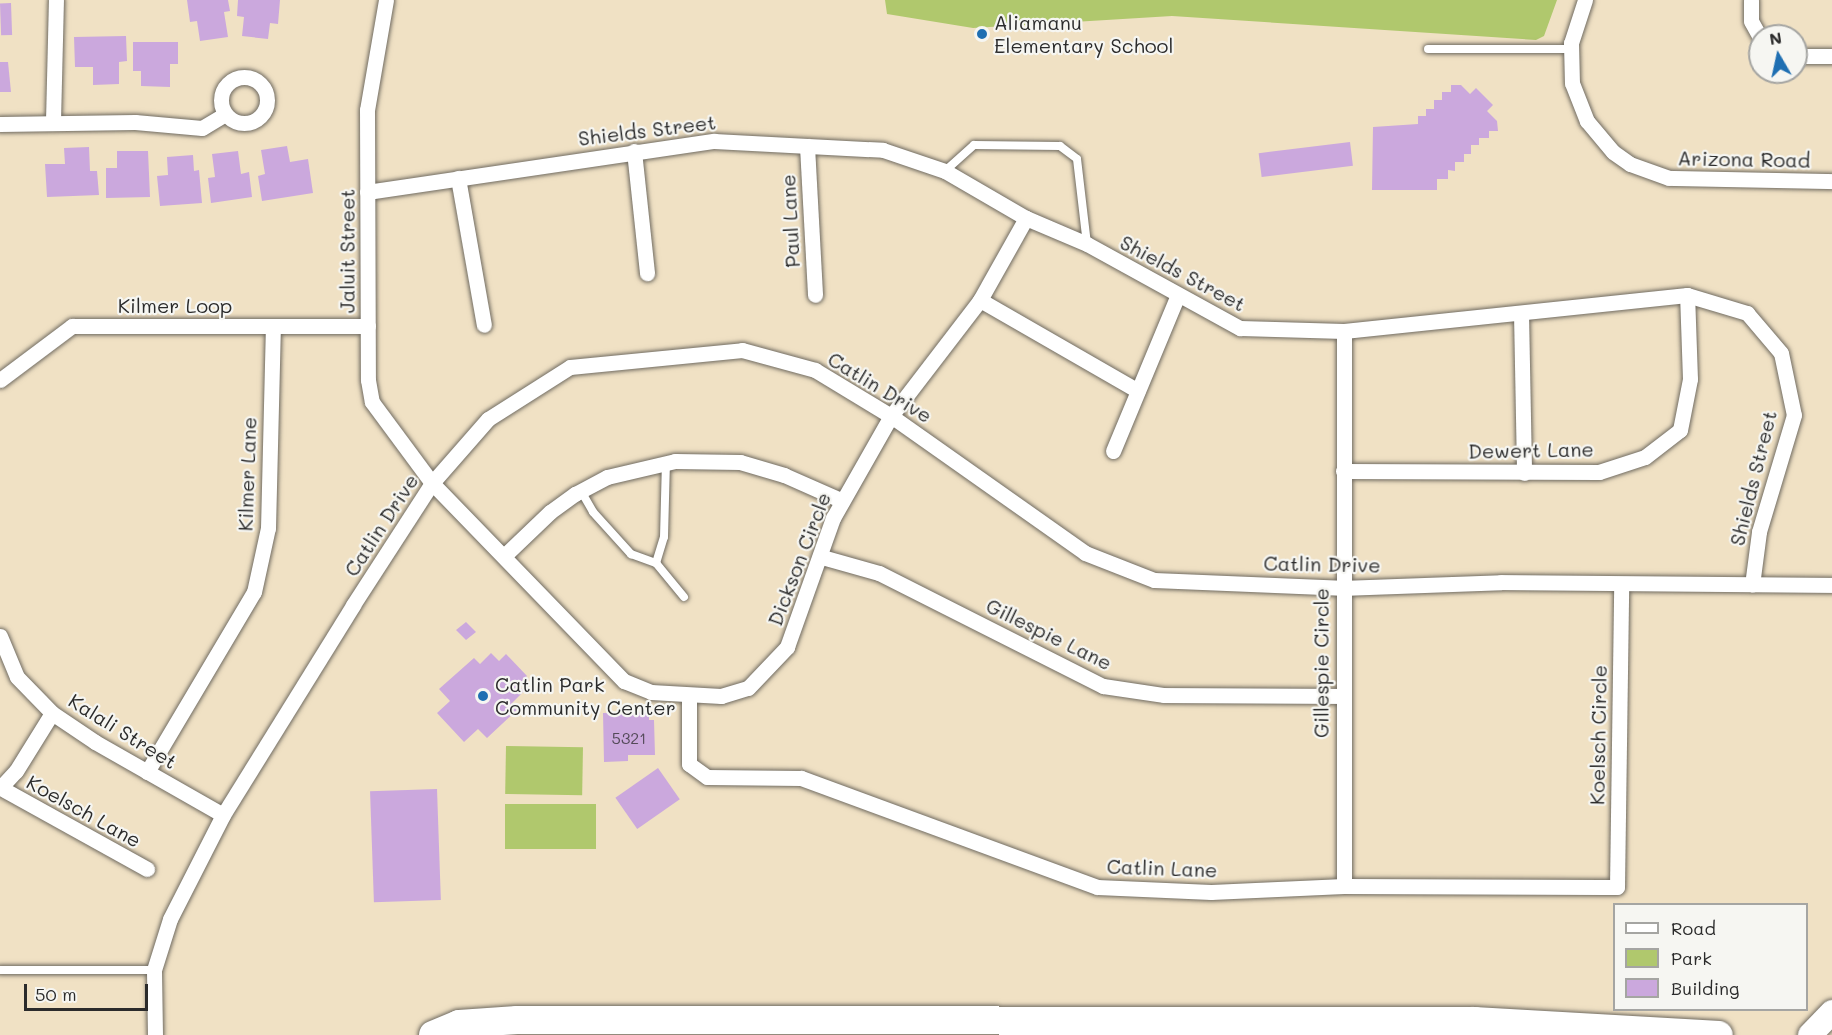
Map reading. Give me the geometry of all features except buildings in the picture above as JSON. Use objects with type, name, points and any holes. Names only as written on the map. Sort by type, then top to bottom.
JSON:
[{"type":"highway","points":[[433,1035],[459,1024],[541,1020],[1475,1021],[1719,1035]]},
{"type":"main road","points":[[1810,1035],[1832,1012]]},
{"type":"street","points":[[53,121],[56,0]]},
{"type":"street","name":"Jaluit Street","points":[[386,0],[367,110],[368,326],[372,402],[432,483],[504,555]]},
{"type":"street","name":"Arizona Road","points":[[1585,0],[1570,49],[1572,83],[1587,121],[1613,152],[1630,164],[1669,178],[1832,181]]},
{"type":"street","points":[[1751,0],[1753,24]]},
{"type":"street","points":[[1808,56],[1832,56]]},
{"type":"street","points":[[0,124],[53,121],[202,128],[225,114]]},
{"type":"street","name":"Shields Street","points":[[368,192],[714,141],[883,150],[945,171],[1026,218],[1087,244],[1240,328],[1344,331],[1687,295],[1747,313],[1781,353],[1794,415],[1759,532],[1752,585]]},
{"type":"street","name":"Paul Lane","points":[[807,146],[815,294]]},
{"type":"street","points":[[634,151],[646,273]]},
{"type":"street","points":[[458,178],[484,325]]},
{"type":"street","name":"Dickson Circle","points":[[504,555],[624,681],[651,692],[689,696],[721,696],[748,688],[788,648],[843,501],[891,416],[980,300],[1026,218]]},
{"type":"street","points":[[1113,451],[1178,295]]},
{"type":"street","name":"Dewert Lane","points":[[1342,471],[1599,472],[1645,458],[1680,430],[1690,380],[1687,295]]},
{"type":"street","points":[[980,300],[1138,391]]},
{"type":"street","points":[[1521,313],[1524,473]]},
{"type":"street","name":"Kilmer Loop","points":[[0,380],[72,326],[368,326]]},
{"type":"street","name":"Kilmer Lane","points":[[147,772],[254,592],[268,528],[273,326]]},
{"type":"street","name":"Gillespie Circle","points":[[1344,331],[1341,588],[1344,886]]},
{"type":"street","name":"Catlin Drive","points":[[155,1035],[154,970],[170,919],[224,815],[432,483],[488,419],[570,367],[742,350],[814,370],[891,416],[1085,553],[1154,580],[1341,588],[1501,582],[1832,585]]},
{"type":"street","points":[[504,555],[550,512],[581,491],[607,477],[666,463],[740,462],[784,475],[843,501]]},
{"type":"street","name":"Gillespie Lane","points":[[822,557],[879,573],[1103,686],[1164,695],[1342,696]]},
{"type":"street","name":"Koelsch Circle","points":[[1617,886],[1621,584]]},
{"type":"street","name":"Kalali Street","points":[[0,636],[17,677],[52,713],[147,772],[224,815]]},
{"type":"street","name":"Catlin Lane","points":[[689,696],[689,764],[707,777],[801,778],[1096,887],[1211,892],[1344,886],[1617,886]]},
{"type":"street","points":[[0,788],[52,713]]},
{"type":"street","name":"Koelsch Lane","points":[[0,788],[147,869]]},
{"type":"lane","points":[[1428,49],[1570,49]]},
{"type":"lane","points":[[945,171],[975,145],[1060,146],[1077,159],[1087,244]]},
{"type":"lane","points":[[656,563],[664,537],[666,463]]},
{"type":"lane","points":[[581,491],[593,512],[631,554],[656,563],[684,597]]},
{"type":"lane","points":[[0,970],[154,970]]},
{"type":"green space","points":[[885,0],[1557,0],[1544,36],[1536,40],[1172,16],[973,28],[887,14]]},
{"type":"green space","points":[[506,746],[583,747],[582,795],[505,794]]},
{"type":"green space","points":[[505,804],[596,804],[596,849],[505,849]]},
{"type":"place","name":"Aliamanu Elementary School","points":[[982,34]]},
{"type":"place","name":"Catlin Park Community Center","points":[[483,696]]}]
